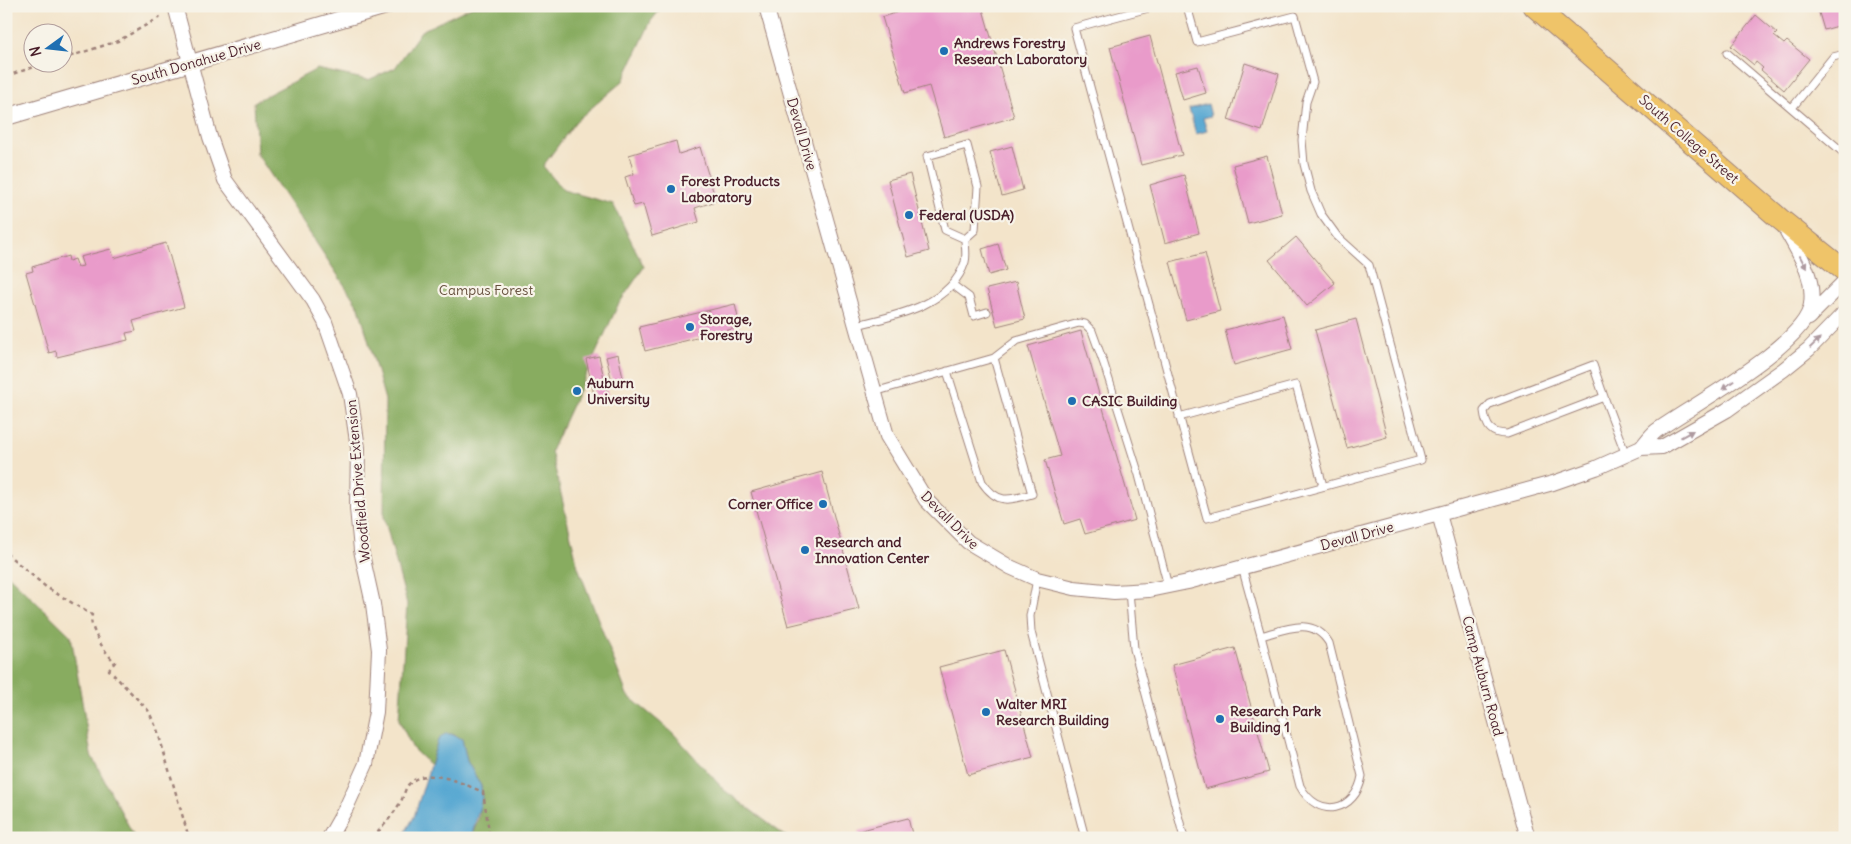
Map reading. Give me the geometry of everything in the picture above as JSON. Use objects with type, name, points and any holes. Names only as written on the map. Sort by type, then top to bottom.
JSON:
[{"type":"main road","name":"South College Street","points":[[1544,12],[1780,219],[1845,271]]},
{"type":"street","name":"South Donahue Drive","points":[[6,117],[386,6]]},
{"type":"street","name":"Devall Drive","points":[[766,6],[887,436],[926,500],[975,547],[1010,567],[1037,579],[1074,588],[1129,591],[1168,586],[1563,480],[1642,448]]},
{"type":"street","name":"Woodfield Drive Extension","points":[[171,10],[190,63],[210,137],[226,180],[313,300],[325,322],[350,394],[358,448],[357,508],[361,550],[373,604],[379,650],[377,694],[376,712],[366,764],[346,808],[329,838]]},
{"type":"street","points":[[1780,219],[1808,272],[1812,299],[1808,318]]},
{"type":"street","points":[[1642,448],[1655,432],[1729,385],[1765,358],[1845,281]]},
{"type":"street","points":[[1642,448],[1662,447],[1727,410],[1809,349],[1845,312]]},
{"type":"street","name":"Camp Auburn Road","points":[[1439,514],[1528,838]]},
{"type":"lane","points":[[1156,6],[1074,28],[1207,518],[1421,460],[1369,265],[1337,236],[1321,214],[1311,191],[1304,164],[1302,140],[1306,102],[1313,82],[1295,16],[1197,42],[1187,6]]},
{"type":"lane","points":[[1727,53],[1845,154]]},
{"type":"lane","points":[[1792,108],[1833,57],[1845,54]]},
{"type":"lane","points":[[856,326],[928,303],[953,285],[965,261],[966,239],[975,230],[978,187],[967,145],[927,156],[945,230],[966,239]]},
{"type":"lane","points":[[953,285],[969,298],[974,316],[987,312]]},
{"type":"lane","points":[[874,392],[994,358],[1016,341],[1079,323],[1085,324],[1092,331],[1139,475],[1168,586]]},
{"type":"lane","points":[[947,371],[982,482],[989,492],[1000,499],[1014,500],[1032,494],[994,358]]},
{"type":"lane","points":[[1604,397],[1507,434],[1496,434],[1491,431],[1485,421],[1484,411],[1490,404],[1593,365],[1626,455]]},
{"type":"lane","points":[[1179,417],[1296,385],[1323,486]]},
{"type":"lane","points":[[1242,567],[1300,786],[1313,803],[1334,808],[1344,805],[1354,798],[1360,788],[1362,776],[1329,643],[1320,632],[1308,626],[1261,636]]},
{"type":"lane","points":[[1037,579],[1030,616],[1031,632],[1085,838]]},
{"type":"lane","points":[[1129,591],[1134,649],[1184,838]]},
{"type":"path","points":[[72,56],[118,41],[171,10]]},
{"type":"path","points":[[6,76],[22,71]]},
{"type":"path","points":[[6,553],[46,587],[92,615],[91,624],[106,655],[115,662],[109,670],[148,710],[157,729],[189,838]]},
{"type":"path","points":[[372,838],[387,823],[402,799],[408,785],[414,780],[432,775],[483,792],[490,838]]},
{"type":"green space","name":"Campus Forest","points":[[473,6],[663,6],[651,21],[623,81],[576,121],[543,166],[563,190],[613,204],[644,267],[618,305],[551,451],[578,567],[627,695],[673,733],[724,790],[788,838],[471,838],[479,817],[481,786],[467,761],[462,739],[448,734],[443,736],[437,745],[430,765],[413,749],[399,720],[407,604],[384,517],[385,400],[359,307],[257,154],[254,102],[317,69],[368,80],[395,68],[421,31]]},
{"type":"green space","points":[[6,573],[71,636],[91,755],[135,838],[6,838]]},
{"type":"water","points":[[1208,104],[1211,116],[1203,118],[1207,131],[1196,134],[1189,109]]},
{"type":"water","points":[[445,734],[451,734],[462,739],[467,761],[481,786],[482,799],[471,838],[402,838],[414,817],[438,740]]},
{"type":"building","name":"Andrews Forestry Research Laboratory","points":[[918,6],[982,6],[1014,117],[944,137],[929,86],[905,93],[882,17]]},
{"type":"building","points":[[1817,6],[1845,6],[1845,24],[1824,30]]},
{"type":"building","points":[[1756,15],[1777,33],[1774,36],[1784,44],[1787,41],[1809,59],[1784,90],[1761,70],[1763,68],[1756,62],[1754,65],[1731,46]]},
{"type":"building","points":[[1150,36],[1182,155],[1141,165],[1110,47]]},
{"type":"building","points":[[1245,63],[1279,74],[1262,131],[1228,120]]},
{"type":"building","points":[[1198,66],[1206,93],[1183,100],[1175,72]]},
{"type":"building","name":"Forest Products Laboratory","points":[[676,141],[679,154],[700,147],[716,201],[695,208],[699,222],[652,236],[643,204],[634,206],[625,177],[634,174],[629,155]]},
{"type":"building","name":"Federal (USDA)","points":[[1012,146],[1023,190],[1002,196],[990,152]]},
{"type":"building","points":[[1267,156],[1282,214],[1248,223],[1233,165]]},
{"type":"building","name":"Federal (USDA)","points":[[910,174],[929,251],[908,257],[888,180]]},
{"type":"building","points":[[1184,175],[1199,233],[1165,243],[1150,185]]},
{"type":"building","points":[[1296,237],[1335,283],[1307,306],[1269,260]]},
{"type":"building","points":[[166,243],[184,307],[133,321],[136,331],[126,333],[128,340],[57,357],[56,351],[49,353],[26,273],[33,271],[32,267],[68,256],[69,261],[75,259],[78,267],[83,266],[80,257],[111,249],[114,258]]},
{"type":"building","name":"Federal (USDA)","points":[[998,244],[1006,270],[989,275],[982,249]]},
{"type":"building","points":[[1205,253],[1220,311],[1186,320],[1170,262]]},
{"type":"building","points":[[1016,282],[1025,319],[997,326],[987,289]]},
{"type":"building","name":"Storage, Forestry","points":[[735,304],[740,327],[645,351],[639,327]]},
{"type":"building","points":[[1283,315],[1292,349],[1234,365],[1225,330]]},
{"type":"building","points":[[1356,319],[1387,437],[1347,448],[1315,330]]},
{"type":"building","name":"CASIC Building","points":[[1081,331],[1135,520],[1085,534],[1080,519],[1064,524],[1045,460],[1060,456],[1028,346]]},
{"type":"building","points":[[618,354],[624,383],[613,385],[606,357]]},
{"type":"building","points":[[599,356],[608,396],[595,399],[586,359]]},
{"type":"building","name":"Research and Innovation Center","points":[[822,472],[859,609],[788,626],[751,492]]},
{"type":"building","name":"Research Park Building 1","points":[[1235,648],[1269,772],[1205,789],[1172,665]]},
{"type":"building","name":"Walter MRI Research Building","points":[[1004,650],[1033,757],[968,775],[939,667]]},
{"type":"building","points":[[908,818],[913,838],[860,838],[858,831]]},
{"type":"place","name":"Andrews Forestry Research Laboratory","points":[[944,51]]},
{"type":"place","name":"Forest Products Laboratory","points":[[671,189]]},
{"type":"place","name":"Federal (USDA)","points":[[909,215]]},
{"type":"place","name":"Storage, Forestry","points":[[690,327]]},
{"type":"place","name":"Auburn University","points":[[577,391]]},
{"type":"place","name":"CASIC Building","points":[[1072,401]]},
{"type":"place","name":"Corner Office","points":[[823,504]]},
{"type":"place","name":"Research and Innovation Center","points":[[805,550]]},
{"type":"place","name":"Walter MRI Research Building","points":[[986,712]]},
{"type":"place","name":"Research Park Building 1","points":[[1220,719]]}]
